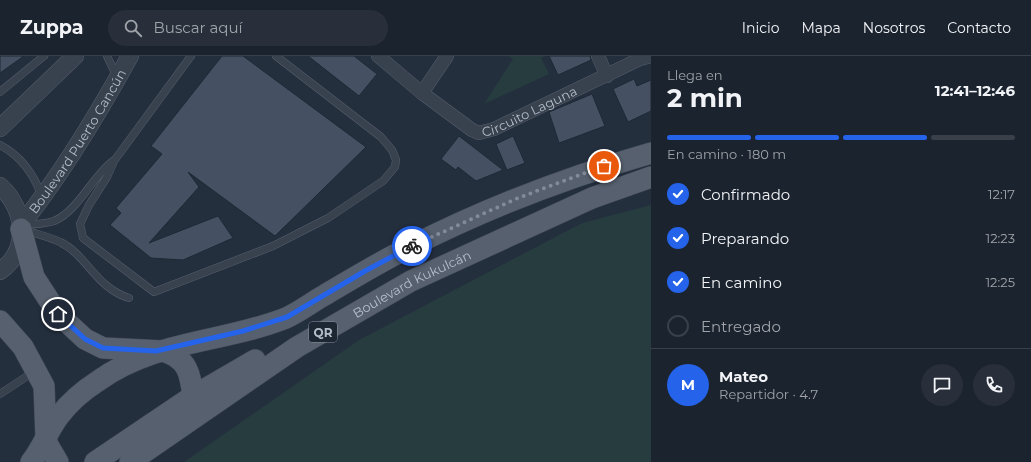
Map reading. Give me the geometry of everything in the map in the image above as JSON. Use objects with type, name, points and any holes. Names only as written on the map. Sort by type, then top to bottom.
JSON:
[{"type":"main road","name":"QR","points":[[31,462],[59,416],[85,391],[114,370],[156,351],[243,331],[287,317],[400,252],[473,218],[518,198],[604,166],[651,153]]},
{"type":"main road","name":"Boulevard Kukulcán","points":[[130,462],[297,347],[411,281],[592,198],[651,177]]},
{"type":"main road","points":[[21,227],[34,277],[58,314],[85,339],[103,348],[156,351],[171,354],[182,360],[191,376],[192,396]]},
{"type":"main road","points":[[0,321],[23,347],[44,386],[46,438],[48,445],[58,462]]},
{"type":"main road","points":[[96,462],[192,396],[265,355],[297,347]]},
{"type":"street","points":[[0,128],[75,56]]},
{"type":"street","name":"Boulevard Puerto Cancún","points":[[21,227],[43,199],[118,79],[130,56]]},
{"type":"street","name":"Circuito Laguna","points":[[378,56],[422,93],[472,130],[479,133],[494,129],[640,59],[651,56]]},
{"type":"street","points":[[422,93],[447,56]]},
{"type":"street","points":[[598,56],[607,76]]},
{"type":"street","points":[[0,186],[10,194],[18,209],[21,227],[19,243],[13,257],[0,271]]},
{"type":"lane","points":[[0,92],[44,56]]},
{"type":"lane","points":[[107,56],[118,79]]},
{"type":"lane","points":[[182,56],[185,65]]},
{"type":"lane","points":[[191,56],[114,160],[107,177],[89,205],[80,224],[82,238],[154,292],[273,246],[328,218],[383,181],[395,167],[396,160],[392,150],[384,141],[276,56]]},
{"type":"lane","points":[[0,145],[12,152],[22,162],[34,179],[43,199]]},
{"type":"lane","points":[[21,227],[53,222],[65,215],[104,167],[114,160]]},
{"type":"lane","points":[[21,227],[61,242],[72,251],[104,284],[119,295],[128,298]]},
{"type":"lane","points":[[0,394],[36,370]]},
{"type":"green space","points":[[508,56],[545,56],[541,58],[549,74],[484,104],[513,59]]},
{"type":"green space","points":[[651,205],[651,462],[184,462],[359,340],[582,223]]},
{"type":"building","points":[[0,56],[24,56],[0,73]]},
{"type":"building","points":[[222,56],[243,56],[366,147],[275,236],[188,172],[199,187],[149,243],[218,216],[233,238],[183,260],[151,258],[110,225],[121,213],[116,208],[162,154],[151,146]]},
{"type":"building","points":[[308,56],[354,56],[377,74],[359,96]]},
{"type":"building","points":[[549,56],[590,56],[591,60],[558,75]]},
{"type":"building","points":[[634,79],[637,86],[651,80],[651,111],[628,122],[613,89]]},
{"type":"building","points":[[592,94],[605,126],[559,143],[549,112]]},
{"type":"building","points":[[459,136],[503,170],[476,181],[458,167],[456,170],[441,159]]},
{"type":"building","points":[[513,136],[525,163],[507,170],[496,144]]},
{"type":"way so far","points":[[412,246],[518,198],[604,166]]},
{"type":"route","points":[[58,314],[85,339],[103,348],[156,351],[243,331],[287,317],[365,271],[412,246]]}]
